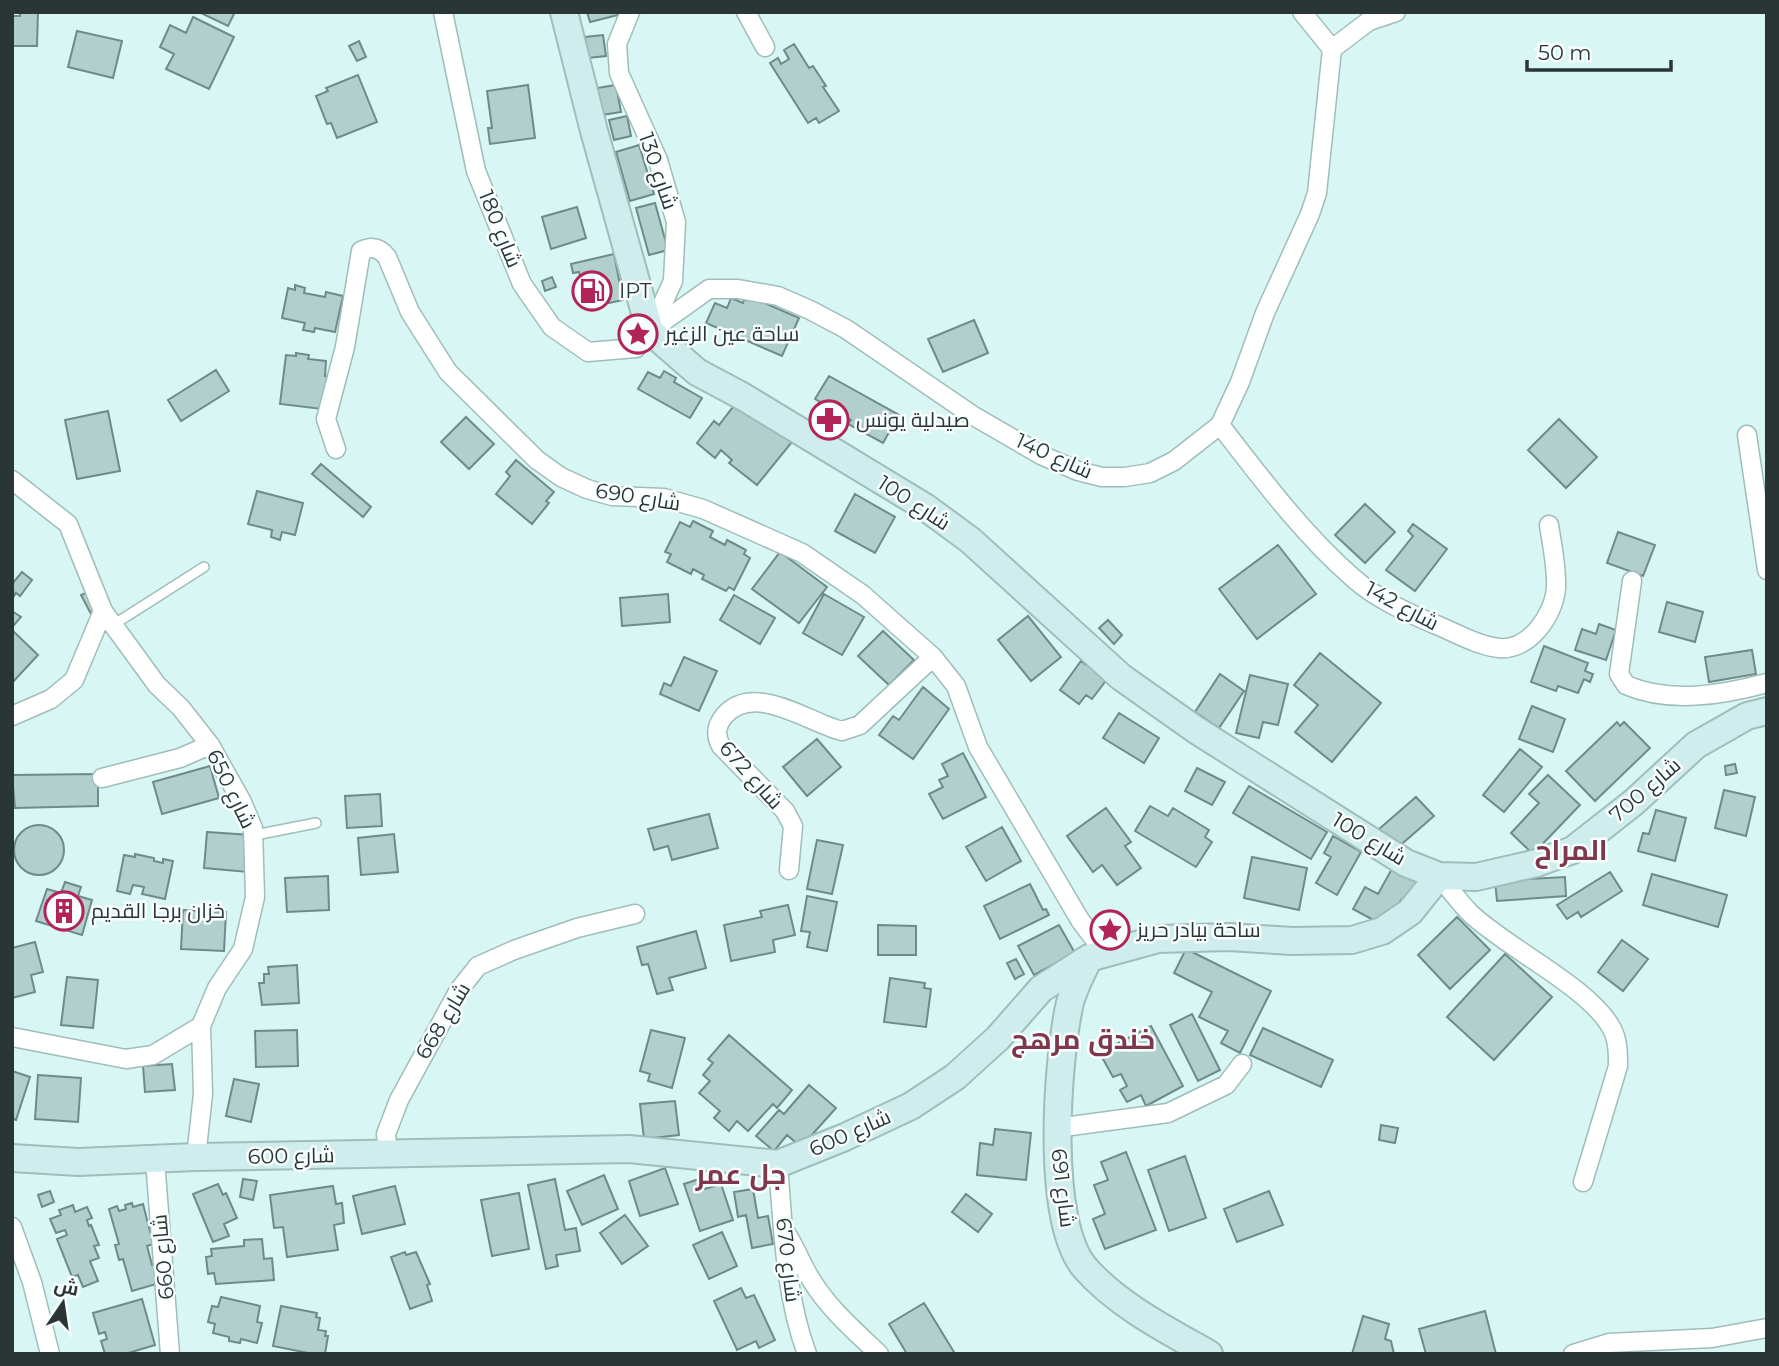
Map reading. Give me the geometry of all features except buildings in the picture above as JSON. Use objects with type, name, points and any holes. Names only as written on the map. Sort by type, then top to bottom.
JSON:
[{"type":"main road","points":[[564,12],[650,331]]},
{"type":"main road","name":"شارع 100","points":[[650,331],[697,372],[742,396],[925,507],[961,534],[1121,677],[1185,722],[1376,845],[1406,863],[1439,876]]},
{"type":"main road","name":"شارع 700","points":[[1439,876],[1476,877],[1508,871],[1573,850],[1634,802],[1696,745],[1747,716],[1767,710]]},
{"type":"main road","name":"شارع 600","points":[[12,1158],[78,1162],[196,1157],[629,1149],[778,1164],[911,1106],[955,1077],[998,1038],[1041,989],[1069,969],[1096,955],[1158,939],[1229,937],[1292,941],[1352,940],[1382,931],[1410,912],[1439,876]]},
{"type":"main road","name":"شارع 691","points":[[1096,955],[1069,1005],[1056,1128],[1062,1213],[1072,1244],[1084,1268],[1150,1319],[1209,1354]]},
{"type":"street","name":"شارع 180","points":[[443,12],[476,171],[522,284],[552,327],[588,352],[636,348],[650,331]]},
{"type":"street","name":"شارع 130","points":[[630,12],[617,44],[619,73],[658,160],[676,222],[673,281],[650,331]]},
{"type":"street","points":[[746,12],[765,47]]},
{"type":"street","points":[[1302,12],[1332,49],[1369,21],[1396,12]]},
{"type":"street","name":"شارع 140","points":[[650,331],[709,289],[738,289],[778,296],[846,330],[972,415],[1041,455],[1078,471],[1102,477],[1150,473],[1174,461],[1220,425],[1240,382],[1265,313],[1310,214],[1317,192],[1332,49]]},
{"type":"street","name":"شارع 690","points":[[337,449],[326,419],[345,347],[360,251],[375,248],[382,250],[387,257],[410,312],[448,372],[537,460],[561,477],[587,489],[612,496],[664,498],[703,509],[802,553],[863,595],[933,657],[956,687],[978,747],[1080,920],[1096,955]]},
{"type":"street","name":"شارع 142","points":[[1220,425],[1265,484],[1320,547],[1354,580],[1404,611],[1485,645],[1511,648],[1521,644],[1533,635],[1552,605],[1556,575],[1549,525]]},
{"type":"street","points":[[1747,435],[1767,570]]},
{"type":"street","name":"شارع 650","points":[[12,480],[68,524],[108,618],[157,685],[181,708],[210,744],[242,802],[255,835],[255,897],[243,949],[217,988],[201,1026],[203,1094],[196,1157]]},
{"type":"street","points":[[1632,580],[1619,674],[1626,685],[1671,694],[1698,696],[1767,683]]},
{"type":"street","points":[[12,716],[51,699],[74,680],[108,618]]},
{"type":"street","name":"شارع 672","points":[[789,870],[793,826],[785,811],[721,746],[716,736],[719,723],[727,713],[755,702],[773,704],[842,732],[860,725],[933,657]]},
{"type":"street","points":[[102,779],[180,758],[210,744]]},
{"type":"street","points":[[1439,876],[1471,913],[1572,988],[1597,1010],[1612,1029],[1618,1049],[1618,1066],[1583,1182]]},
{"type":"street","name":"شارع 668","points":[[387,1155],[386,1134],[399,1100],[459,990],[478,966],[577,928],[635,914]]},
{"type":"street","points":[[12,1037],[126,1059],[153,1055],[201,1026]]},
{"type":"street","points":[[1056,1128],[1168,1113],[1226,1085],[1242,1064]]},
{"type":"street","name":"شارع 660","points":[[155,1160],[170,1354]]},
{"type":"street","name":"شارع 670","points":[[778,1164],[783,1227],[797,1326],[807,1354]]},
{"type":"street","points":[[12,1227],[32,1282],[50,1354]]},
{"type":"street","points":[[783,1227],[811,1279],[827,1302],[879,1354]]},
{"type":"street","points":[[1573,1354],[1609,1343],[1712,1338],[1767,1328]]},
{"type":"lane","points":[[108,618],[204,567]]},
{"type":"lane","points":[[255,835],[316,823]]},
{"type":"place","name":"IPT","points":[[592,291]]},
{"type":"place","name":"ساحة عين الزغير","points":[[638,334]]},
{"type":"place","name":"صيدلية يونس","points":[[829,420]]},
{"type":"place","name":"خزان برجا القديم","points":[[64,911]]},
{"type":"place","name":"ساحة بيادر حريز","points":[[1110,930]]},
{"type":"district","name":"المراح","points":[[1571,850]]},
{"type":"district","name":"خندق مرهج","points":[[1083,1039]]},
{"type":"district","name":"جل عمر","points":[[741,1174]]}]
